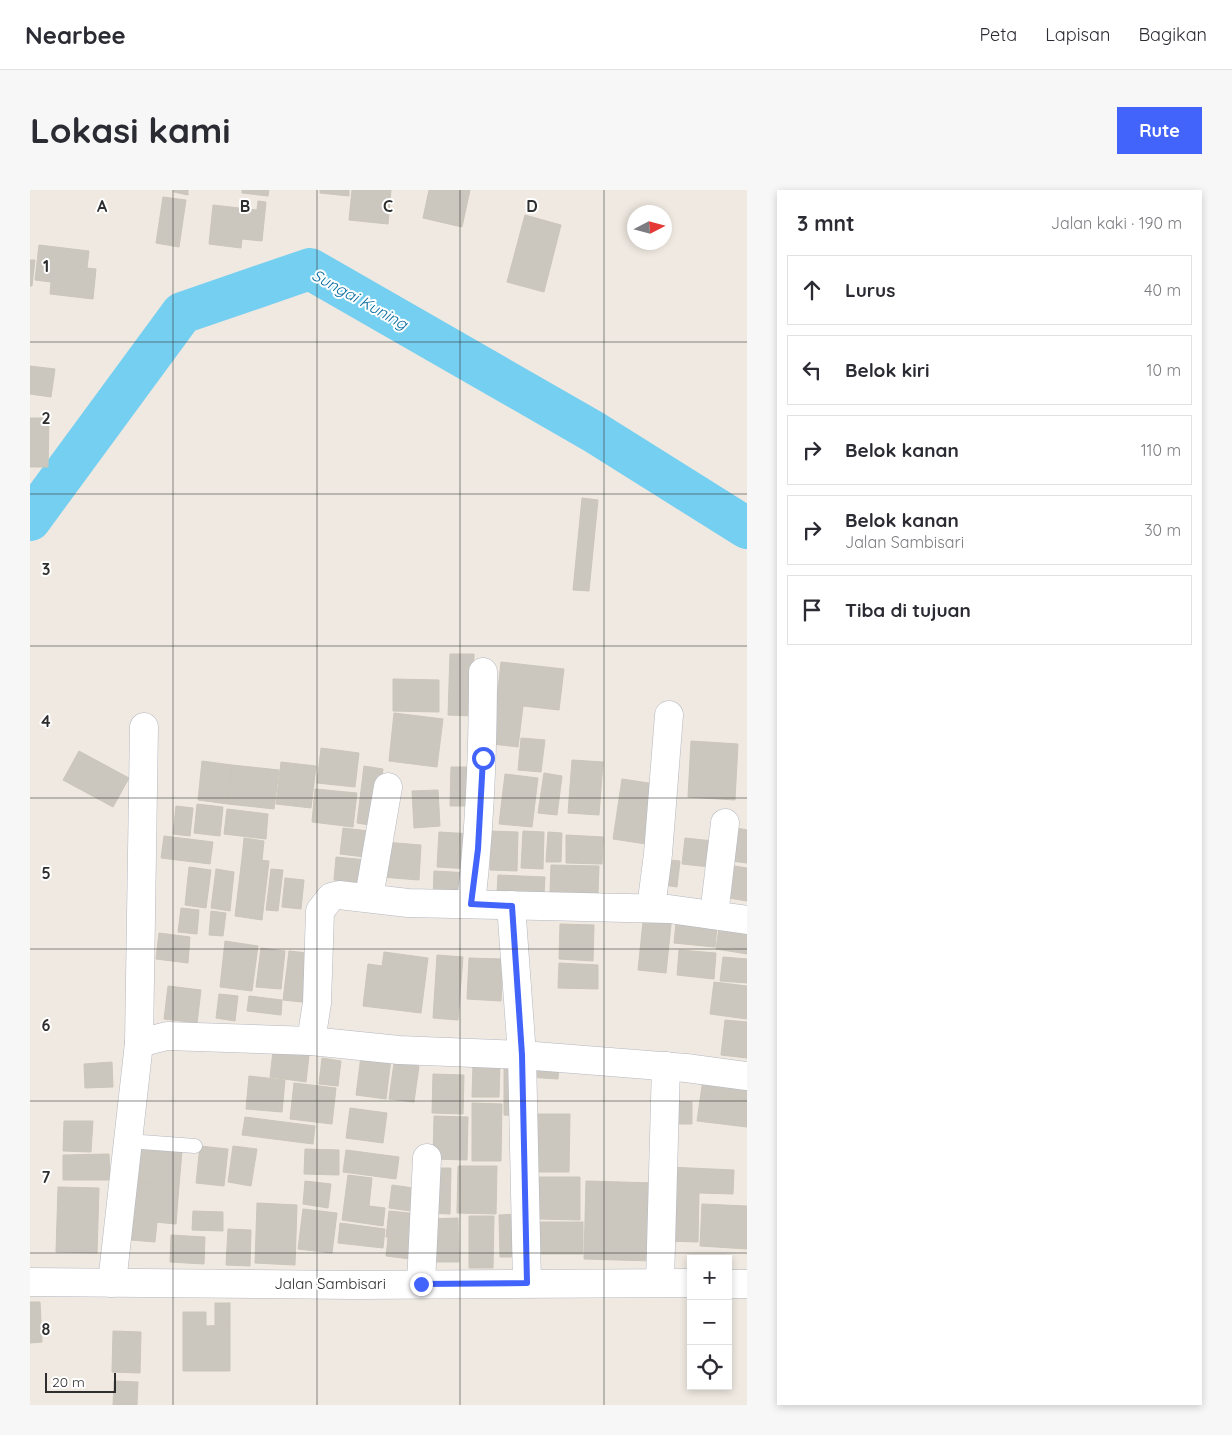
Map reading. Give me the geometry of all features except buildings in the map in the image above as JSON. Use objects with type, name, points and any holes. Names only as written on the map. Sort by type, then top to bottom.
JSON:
[{"type":"street","points":[[471,904],[478,849],[483,758],[483,672]]},
{"type":"street","points":[[651,908],[658,854],[669,714]]},
{"type":"street","points":[[112,1283],[139,1043],[144,727]]},
{"type":"street","points":[[369,897],[388,786]]},
{"type":"street","points":[[714,915],[725,823]]},
{"type":"street","points":[[311,1042],[317,1003],[320,911],[331,897],[340,895],[408,902],[512,906],[651,908],[747,920]]},
{"type":"street","points":[[512,906],[522,1055],[527,1283]]},
{"type":"street","points":[[139,1043],[167,1036],[311,1042],[399,1050],[522,1055],[666,1066],[747,1076]]},
{"type":"street","points":[[660,1282],[666,1066]]},
{"type":"street","points":[[421,1284],[427,1158]]},
{"type":"street","name":"Jalan Sambisari","points":[[30,1282],[687,1283]]},
{"type":"street","points":[[732,1284],[747,1284]]},
{"type":"lane","points":[[128,1141],[195,1146]]},
{"type":"waterway","name":"Sungai Kuning","points":[[30,520],[182,313],[310,269],[594,432],[747,528]]},
{"type":"route","points":[[421,1284],[527,1283],[522,1055],[512,906],[471,904],[478,849],[483,758]]}]
